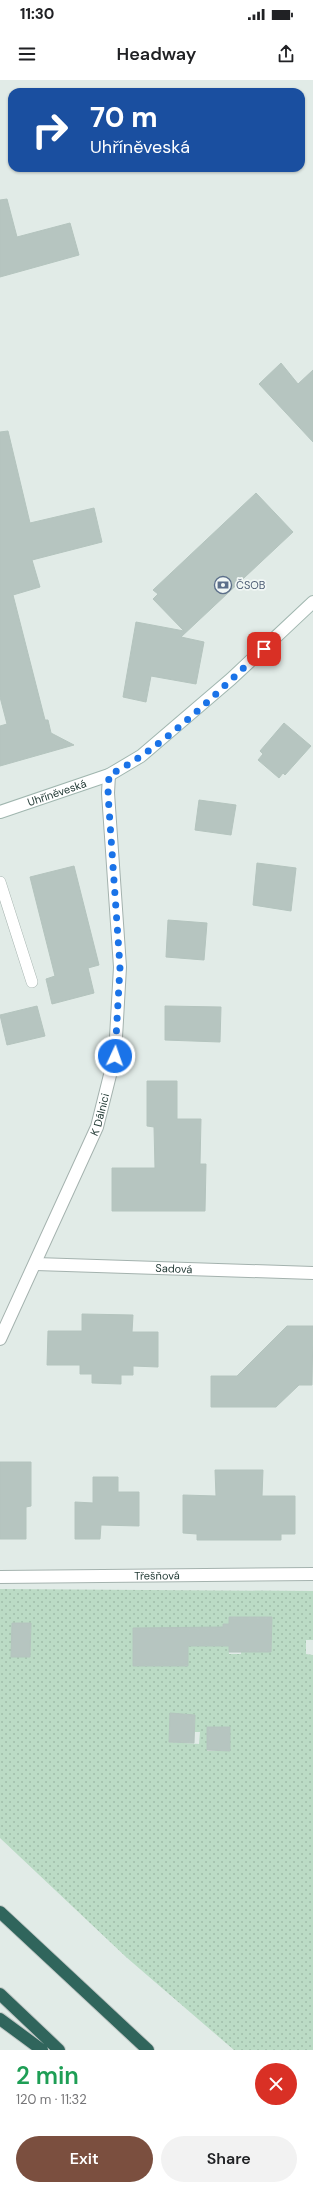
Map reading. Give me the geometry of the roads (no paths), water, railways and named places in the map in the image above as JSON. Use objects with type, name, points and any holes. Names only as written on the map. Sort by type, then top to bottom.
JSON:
[{"type":"highway","points":[[0,1912],[148,2050]]},
{"type":"highway","points":[[0,1994],[59,2050]]},
{"type":"highway","points":[[0,2019],[42,2050]]},
{"type":"street","name":"Uhříněveská","points":[[0,812],[109,775],[140,756],[176,728],[313,602]]},
{"type":"street","name":"K Dálnici","points":[[0,1339],[36,1264],[97,1127],[115,1056],[120,967],[108,794],[109,775]]},
{"type":"street","name":"Sadová","points":[[36,1264],[313,1273]]},
{"type":"street","name":"Třešňová","points":[[0,1578],[313,1574]]},
{"type":"lane","points":[[0,882],[32,982]]},
{"type":"place","name":"ČSOB","points":[[223,585]]}]
